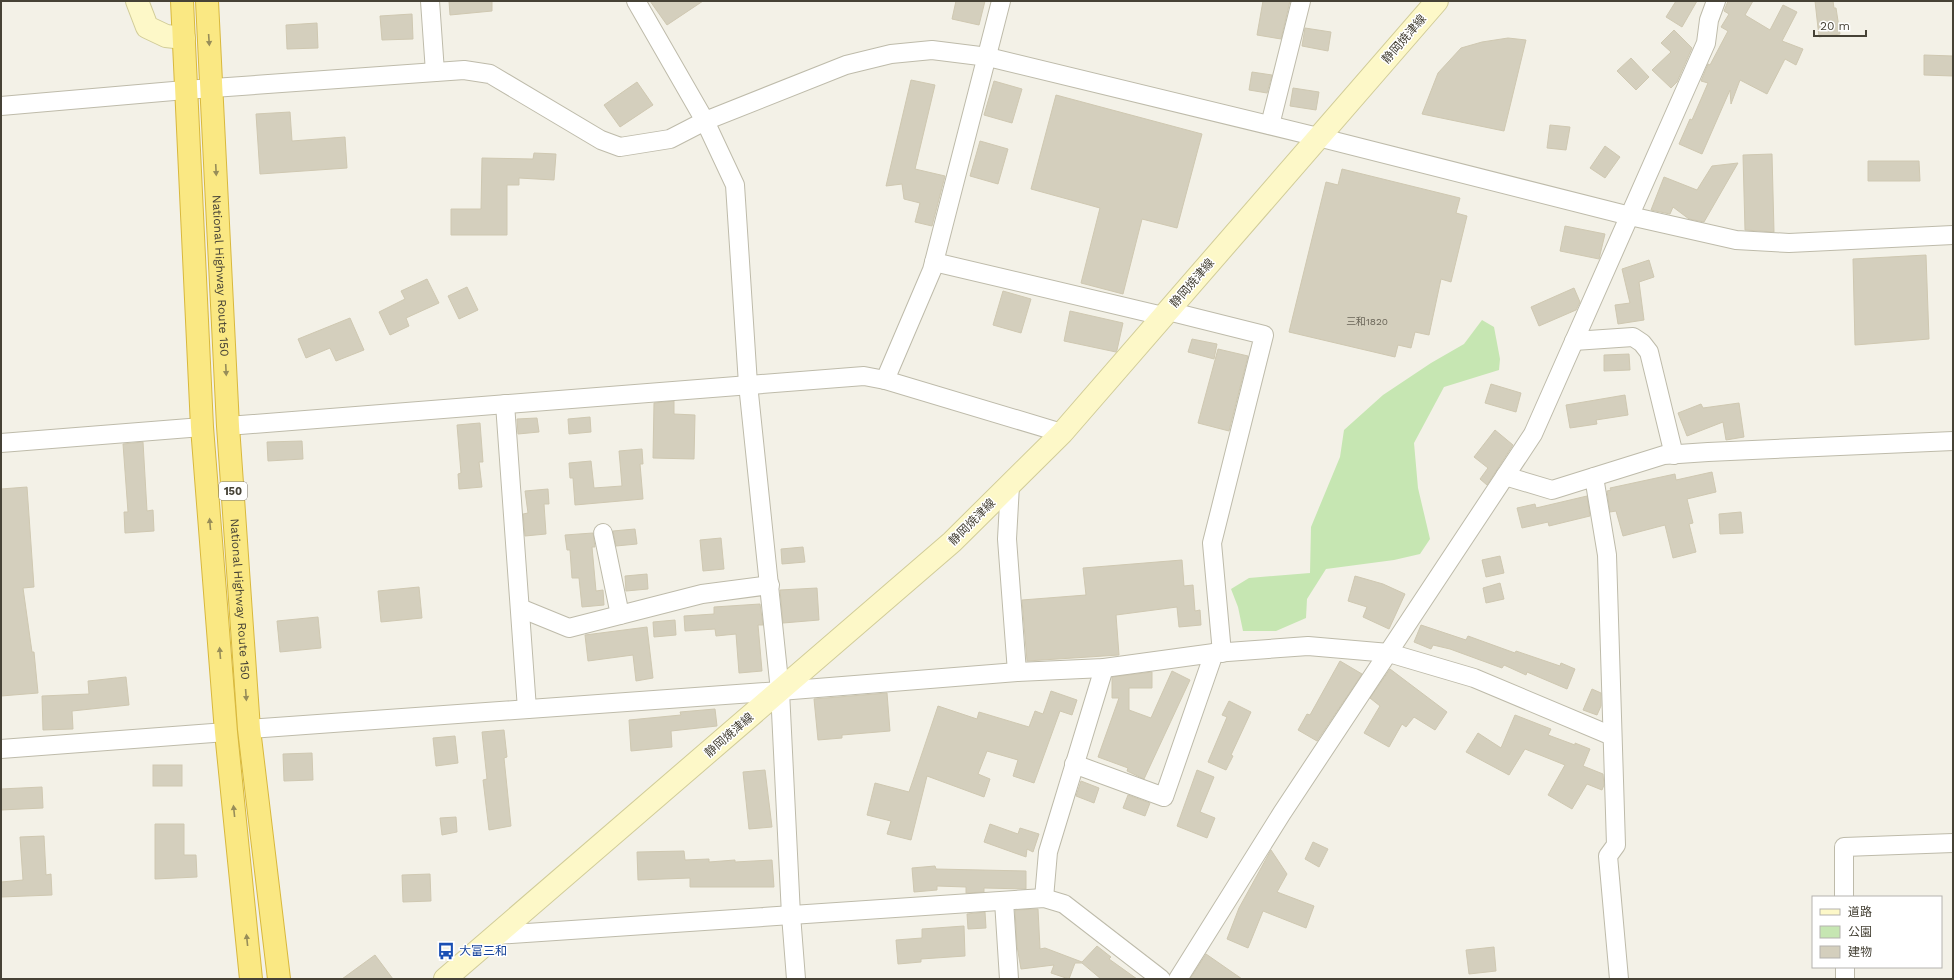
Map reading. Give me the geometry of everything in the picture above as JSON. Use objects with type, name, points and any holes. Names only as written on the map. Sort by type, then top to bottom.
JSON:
[{"type":"highway","name":"National Highway Route 150","points":[[182,1],[202,427],[226,732],[251,979]]},
{"type":"highway","name":"National Highway Route 150","points":[[207,1],[228,426],[249,729],[279,979]]},
{"type":"main road","points":[[137,1],[147,27],[166,36],[184,38]]},
{"type":"main road","name":"静岡焼津線","points":[[445,979],[952,542],[1010,485],[1062,433],[1437,1]]},
{"type":"street","points":[[430,1],[435,72]]},
{"type":"street","points":[[636,1],[706,121],[735,185],[748,384],[780,691],[791,915],[796,979]]},
{"type":"street","points":[[885,380],[934,262],[1001,1]]},
{"type":"street","points":[[1270,125],[1301,1]]},
{"type":"street","points":[[1178,979],[1282,813],[1533,434],[1706,43],[1709,20],[1716,1]]},
{"type":"street","points":[[1,106],[185,90],[464,70],[490,74],[601,140],[620,147],[670,139],[706,121],[846,65],[891,54],[932,50],[988,56],[1270,125],[1630,216],[1736,240],[1789,243],[1953,235]]},
{"type":"street","points":[[934,262],[1264,335],[1212,543],[1218,653],[1164,797],[1074,764]]},
{"type":"street","points":[[1574,342],[1633,337],[1642,343],[1649,352],[1674,454]]},
{"type":"street","points":[[228,426],[864,376],[885,380],[1062,433]]},
{"type":"street","points":[[505,404],[527,709]]},
{"type":"street","points":[[1,443],[202,427]]},
{"type":"street","points":[[1505,476],[1552,490],[1664,455],[1953,441]]},
{"type":"street","points":[[1594,477],[1607,555],[1616,845],[1608,856],[1619,979]]},
{"type":"street","points":[[1010,485],[1007,540],[1017,672]]},
{"type":"street","points":[[603,533],[620,615]]},
{"type":"street","points":[[520,608],[569,628],[702,594],[770,584]]},
{"type":"street","points":[[249,729],[780,691],[1017,672],[1104,668],[1218,653],[1308,646],[1389,653],[1474,678],[1612,736]]},
{"type":"street","points":[[1044,898],[1048,852],[1104,668]]},
{"type":"street","points":[[1,749],[226,732]]},
{"type":"street","points":[[1844,896],[1844,847],[1953,844]]},
{"type":"street","points":[[496,936],[1044,898],[1064,904],[1161,979]]},
{"type":"street","points":[[1004,901],[1009,979]]},
{"type":"street","points":[[1845,968],[1845,979]]},
{"type":"green space","points":[[1482,320],[1494,327],[1500,359],[1499,370],[1444,387],[1414,443],[1418,488],[1430,539],[1420,554],[1394,560],[1326,569],[1307,599],[1306,618],[1276,631],[1243,631],[1238,607],[1231,589],[1249,578],[1310,573],[1311,527],[1340,457],[1344,430],[1383,395],[1431,363],[1464,344]]},
{"type":"building","points":[[449,1],[492,1],[492,11],[450,15]]},
{"type":"building","points":[[650,1],[703,1],[667,25]]},
{"type":"building","points":[[956,1],[985,1],[979,25],[952,19]]},
{"type":"building","points":[[1263,1],[1290,1],[1281,39],[1257,35]]},
{"type":"building","points":[[1676,1],[1697,1],[1682,27],[1666,17]]},
{"type":"building","points":[[1728,1],[1753,1],[1745,15],[1770,30],[1783,5],[1797,12],[1782,41],[1803,49],[1796,65],[1785,59],[1767,94],[1740,80],[1731,104],[1730,90],[1702,154],[1679,144],[1690,119],[1692,120],[1708,83],[1701,81],[1708,64],[1710,65],[1728,31],[1721,27],[1729,14],[1724,11]]},
{"type":"building","points":[[1815,1],[1833,1],[1834,8],[1836,8],[1840,34],[1819,37]]},
{"type":"building","points":[[412,14],[413,39],[382,40],[380,16]]},
{"type":"building","points":[[317,23],[318,48],[287,49],[286,25]]},
{"type":"building","points":[[1305,28],[1331,32],[1328,51],[1302,46]]},
{"type":"building","points":[[1674,30],[1692,48],[1677,82],[1671,88],[1652,70],[1671,52],[1661,43]]},
{"type":"building","points":[[1508,38],[1526,40],[1504,131],[1422,114],[1438,73],[1461,48],[1482,42]]},
{"type":"building","points":[[1924,55],[1953,56],[1953,76],[1924,75]]},
{"type":"building","points":[[1631,58],[1649,77],[1636,90],[1617,71]]},
{"type":"building","points":[[1252,72],[1272,75],[1267,93],[1249,90]]},
{"type":"building","points":[[911,80],[935,85],[915,169],[945,176],[932,226],[915,222],[920,203],[904,199],[902,184],[886,186]]},
{"type":"building","points":[[994,81],[1022,89],[1012,123],[984,115]]},
{"type":"building","points":[[637,82],[653,105],[620,127],[604,105]]},
{"type":"building","points":[[1293,88],[1319,92],[1316,110],[1290,106]]},
{"type":"building","points":[[1056,95],[1202,134],[1177,228],[1142,219],[1123,294],[1081,283],[1100,208],[1031,189]]},
{"type":"building","points":[[290,112],[292,141],[345,137],[347,168],[260,174],[256,114]]},
{"type":"building","points":[[1550,125],[1570,127],[1566,150],[1547,148]]},
{"type":"building","points":[[980,141],[1008,149],[998,184],[970,176]]},
{"type":"building","points":[[1605,146],[1620,157],[1605,178],[1590,168]]},
{"type":"building","points":[[534,153],[556,154],[554,180],[519,178],[519,185],[507,185],[507,235],[451,235],[451,209],[481,209],[482,158],[533,159]]},
{"type":"building","points":[[1772,154],[1774,232],[1745,230],[1743,155]]},
{"type":"building","points":[[1868,161],[1919,161],[1920,181],[1868,181]]},
{"type":"building","points":[[1738,163],[1704,222],[1689,219],[1673,207],[1670,214],[1651,210],[1664,177],[1697,190],[1712,166]]},
{"type":"building","points":[[1342,169],[1460,198],[1456,213],[1467,216],[1451,282],[1441,279],[1429,335],[1415,332],[1411,348],[1398,345],[1395,357],[1289,332],[1326,182],[1338,185]]},
{"type":"building","points":[[1565,226],[1605,234],[1599,259],[1560,251]]},
{"type":"building","points":[[1926,255],[1929,339],[1855,345],[1853,259]]},
{"type":"building","points":[[1649,260],[1654,277],[1639,282],[1644,320],[1618,324],[1615,305],[1630,303],[1622,269]]},
{"type":"building","points":[[427,279],[439,303],[406,318],[409,326],[390,335],[379,312],[405,299],[401,291]]},
{"type":"building","points":[[467,287],[478,310],[459,319],[448,296]]},
{"type":"building","points":[[1574,288],[1580,302],[1576,310],[1539,326],[1531,307]]},
{"type":"building","points":[[1003,291],[1031,299],[1021,333],[993,325]]},
{"type":"building","points":[[1070,311],[1123,323],[1116,352],[1064,341]]},
{"type":"building","points":[[350,318],[364,350],[336,361],[330,348],[306,358],[298,339]]},
{"type":"building","points":[[1192,339],[1217,344],[1214,359],[1188,352]]},
{"type":"building","points":[[1218,349],[1248,356],[1229,431],[1198,423]]},
{"type":"building","points":[[1629,354],[1630,370],[1604,371],[1604,355]]},
{"type":"building","points":[[1491,384],[1521,393],[1516,412],[1485,403]]},
{"type":"building","points":[[1625,395],[1628,415],[1596,420],[1597,424],[1570,428],[1566,405]]},
{"type":"building","points":[[674,401],[674,414],[695,415],[694,459],[653,458],[654,403]]},
{"type":"building","points":[[1739,403],[1744,437],[1726,440],[1723,422],[1687,436],[1678,413],[1701,404],[1703,408]]},
{"type":"building","points":[[590,417],[591,432],[569,434],[568,419]]},
{"type":"building","points":[[537,418],[539,432],[518,434],[517,419]]},
{"type":"building","points":[[480,423],[483,462],[479,462],[482,487],[459,489],[458,474],[461,473],[457,425]]},
{"type":"building","points":[[1495,430],[1513,445],[1487,485],[1480,479],[1488,468],[1474,457]]},
{"type":"building","points":[[302,441],[303,459],[268,461],[267,442]]},
{"type":"building","points":[[143,442],[147,511],[153,510],[154,531],[125,533],[124,512],[128,512],[123,444]]},
{"type":"building","points":[[642,449],[643,464],[640,464],[643,499],[575,505],[573,478],[570,478],[569,463],[591,461],[594,488],[622,486],[619,451]]},
{"type":"building","points":[[1712,472],[1716,492],[1687,499],[1693,523],[1689,524],[1696,552],[1673,558],[1665,525],[1623,536],[1616,511],[1610,512],[1607,491],[1611,490],[1610,488],[1675,474],[1676,480]]},
{"type":"building","points":[[27,487],[34,587],[23,588],[32,652],[34,652],[38,693],[1,696],[1,489]]},
{"type":"building","points":[[548,489],[549,504],[544,504],[546,534],[525,536],[523,514],[528,513],[525,491]]},
{"type":"building","points":[[1587,496],[1590,516],[1549,526],[1548,522],[1522,528],[1517,508],[1535,504],[1536,508]]},
{"type":"building","points":[[1741,512],[1743,533],[1720,534],[1719,514]]},
{"type":"building","points":[[635,529],[637,544],[616,546],[613,531]]},
{"type":"building","points":[[593,533],[595,547],[592,547],[596,591],[603,590],[604,605],[582,607],[579,578],[572,578],[570,550],[567,550],[565,535]]},
{"type":"building","points":[[721,538],[724,569],[703,571],[700,540]]},
{"type":"building","points":[[803,547],[805,562],[782,564],[781,549]]},
{"type":"building","points":[[1500,556],[1504,573],[1486,577],[1482,560]]},
{"type":"building","points":[[1182,560],[1184,586],[1193,585],[1195,611],[1200,610],[1201,625],[1179,627],[1177,607],[1116,615],[1119,655],[1027,661],[1022,600],[1086,595],[1083,568]]},
{"type":"building","points":[[647,574],[648,589],[626,591],[625,576]]},
{"type":"building","points":[[1355,576],[1383,584],[1405,594],[1389,629],[1363,617],[1367,607],[1348,601]]},
{"type":"building","points":[[1500,583],[1504,599],[1486,603],[1483,588]]},
{"type":"building","points":[[419,587],[422,618],[381,622],[378,591]]},
{"type":"building","points":[[817,588],[819,620],[783,623],[780,590]]},
{"type":"building","points":[[760,604],[763,625],[758,625],[762,671],[739,673],[736,634],[716,636],[715,629],[685,631],[684,616],[714,614],[714,607]]},
{"type":"building","points":[[318,617],[321,648],[280,652],[277,621]]},
{"type":"building","points":[[675,620],[676,635],[654,637],[653,622]]},
{"type":"building","points":[[1421,625],[1466,640],[1468,636],[1515,653],[1516,651],[1560,666],[1561,663],[1575,669],[1567,689],[1527,672],[1526,675],[1504,665],[1502,668],[1450,649],[1433,645],[1431,649],[1414,642]]},
{"type":"building","points":[[647,627],[653,678],[636,681],[633,655],[588,661],[585,635]]},
{"type":"building","points":[[1340,661],[1362,674],[1317,741],[1298,730],[1307,714],[1310,715]]},
{"type":"building","points":[[1390,669],[1447,712],[1435,730],[1414,717],[1406,727],[1402,724],[1389,747],[1364,733],[1380,706],[1370,698]]},
{"type":"building","points":[[1172,671],[1190,680],[1144,779],[1127,771],[1128,768],[1098,757],[1119,698],[1112,698],[1112,677],[1152,672],[1152,688],[1129,688],[1129,710],[1151,718]]},
{"type":"building","points":[[126,677],[129,705],[72,711],[73,729],[43,730],[42,696],[89,694],[88,681]]},
{"type":"building","points":[[1592,689],[1601,693],[1601,706],[1597,715],[1583,710]]},
{"type":"building","points":[[1051,691],[1077,700],[1072,715],[1060,711],[1034,783],[1013,776],[1018,760],[987,751],[978,774],[990,779],[984,797],[927,776],[911,840],[887,834],[891,821],[867,815],[875,783],[909,792],[938,706],[977,719],[979,712],[1029,727],[1035,711],[1043,714]]},
{"type":"building","points":[[887,693],[890,731],[842,735],[842,738],[818,740],[814,699]]},
{"type":"building","points":[[1229,701],[1251,712],[1231,755],[1233,756],[1226,770],[1208,762],[1227,717],[1222,715]]},
{"type":"building","points":[[715,709],[717,726],[671,731],[672,747],[631,751],[629,720],[681,715],[680,712]]},
{"type":"building","points":[[1515,715],[1551,729],[1548,735],[1590,749],[1583,766],[1603,774],[1604,785],[1602,790],[1587,784],[1572,809],[1548,795],[1565,765],[1525,749],[1509,775],[1466,752],[1478,733],[1501,748]]},
{"type":"building","points":[[504,730],[507,757],[504,758],[511,826],[489,830],[483,780],[487,779],[482,732]]},
{"type":"building","points":[[455,736],[458,763],[436,766],[433,738]]},
{"type":"building","points":[[312,753],[313,780],[284,781],[283,754]]},
{"type":"building","points":[[153,765],[182,765],[182,786],[153,786]]},
{"type":"building","points":[[765,770],[772,827],[749,829],[743,772]]},
{"type":"building","points":[[1197,770],[1214,777],[1200,812],[1215,818],[1207,838],[1177,826]]},
{"type":"building","points":[[1081,781],[1099,788],[1094,803],[1076,796]]},
{"type":"building","points":[[42,787],[43,808],[1,810],[1,789]]},
{"type":"building","points":[[1128,795],[1150,803],[1145,816],[1123,808]]},
{"type":"building","points":[[456,817],[457,832],[442,835],[440,818]]},
{"type":"building","points":[[155,824],[184,824],[184,855],[196,855],[197,877],[155,879]]},
{"type":"building","points":[[990,824],[1018,834],[1020,828],[1039,834],[1033,852],[1027,849],[1026,857],[984,842]]},
{"type":"building","points":[[44,836],[46,875],[51,874],[52,895],[1,897],[1,882],[23,880],[20,837]]},
{"type":"building","points":[[1313,842],[1328,849],[1319,867],[1305,859]]},
{"type":"building","points":[[1271,850],[1287,874],[1277,892],[1314,906],[1306,928],[1263,911],[1248,948],[1227,939],[1239,908]]},
{"type":"building","points":[[684,851],[685,860],[709,859],[709,862],[735,860],[735,862],[772,860],[774,887],[690,887],[690,878],[638,880],[637,852]]},
{"type":"building","points":[[935,866],[936,869],[1026,871],[1026,889],[984,888],[984,892],[966,893],[966,887],[937,886],[937,890],[914,892],[912,868]]},
{"type":"building","points":[[430,874],[431,901],[403,902],[402,875]]},
{"type":"building","points":[[1038,909],[1040,949],[1045,948],[1082,962],[1097,946],[1111,957],[1109,959],[1137,979],[1101,979],[1082,963],[1075,963],[1069,979],[1051,973],[1054,965],[1021,969],[1017,946],[1015,910]]},
{"type":"building","points":[[985,912],[986,928],[968,929],[967,914]]},
{"type":"building","points":[[964,926],[965,956],[921,959],[921,962],[898,964],[896,940],[922,938],[922,929]]},
{"type":"building","points":[[1494,947],[1496,971],[1469,974],[1466,950]]},
{"type":"building","points":[[1206,954],[1242,979],[1190,979]]},
{"type":"building","points":[[375,955],[393,979],[342,979]]},
{"type":"place","name":"大富三和","points":[[446,951]]}]
